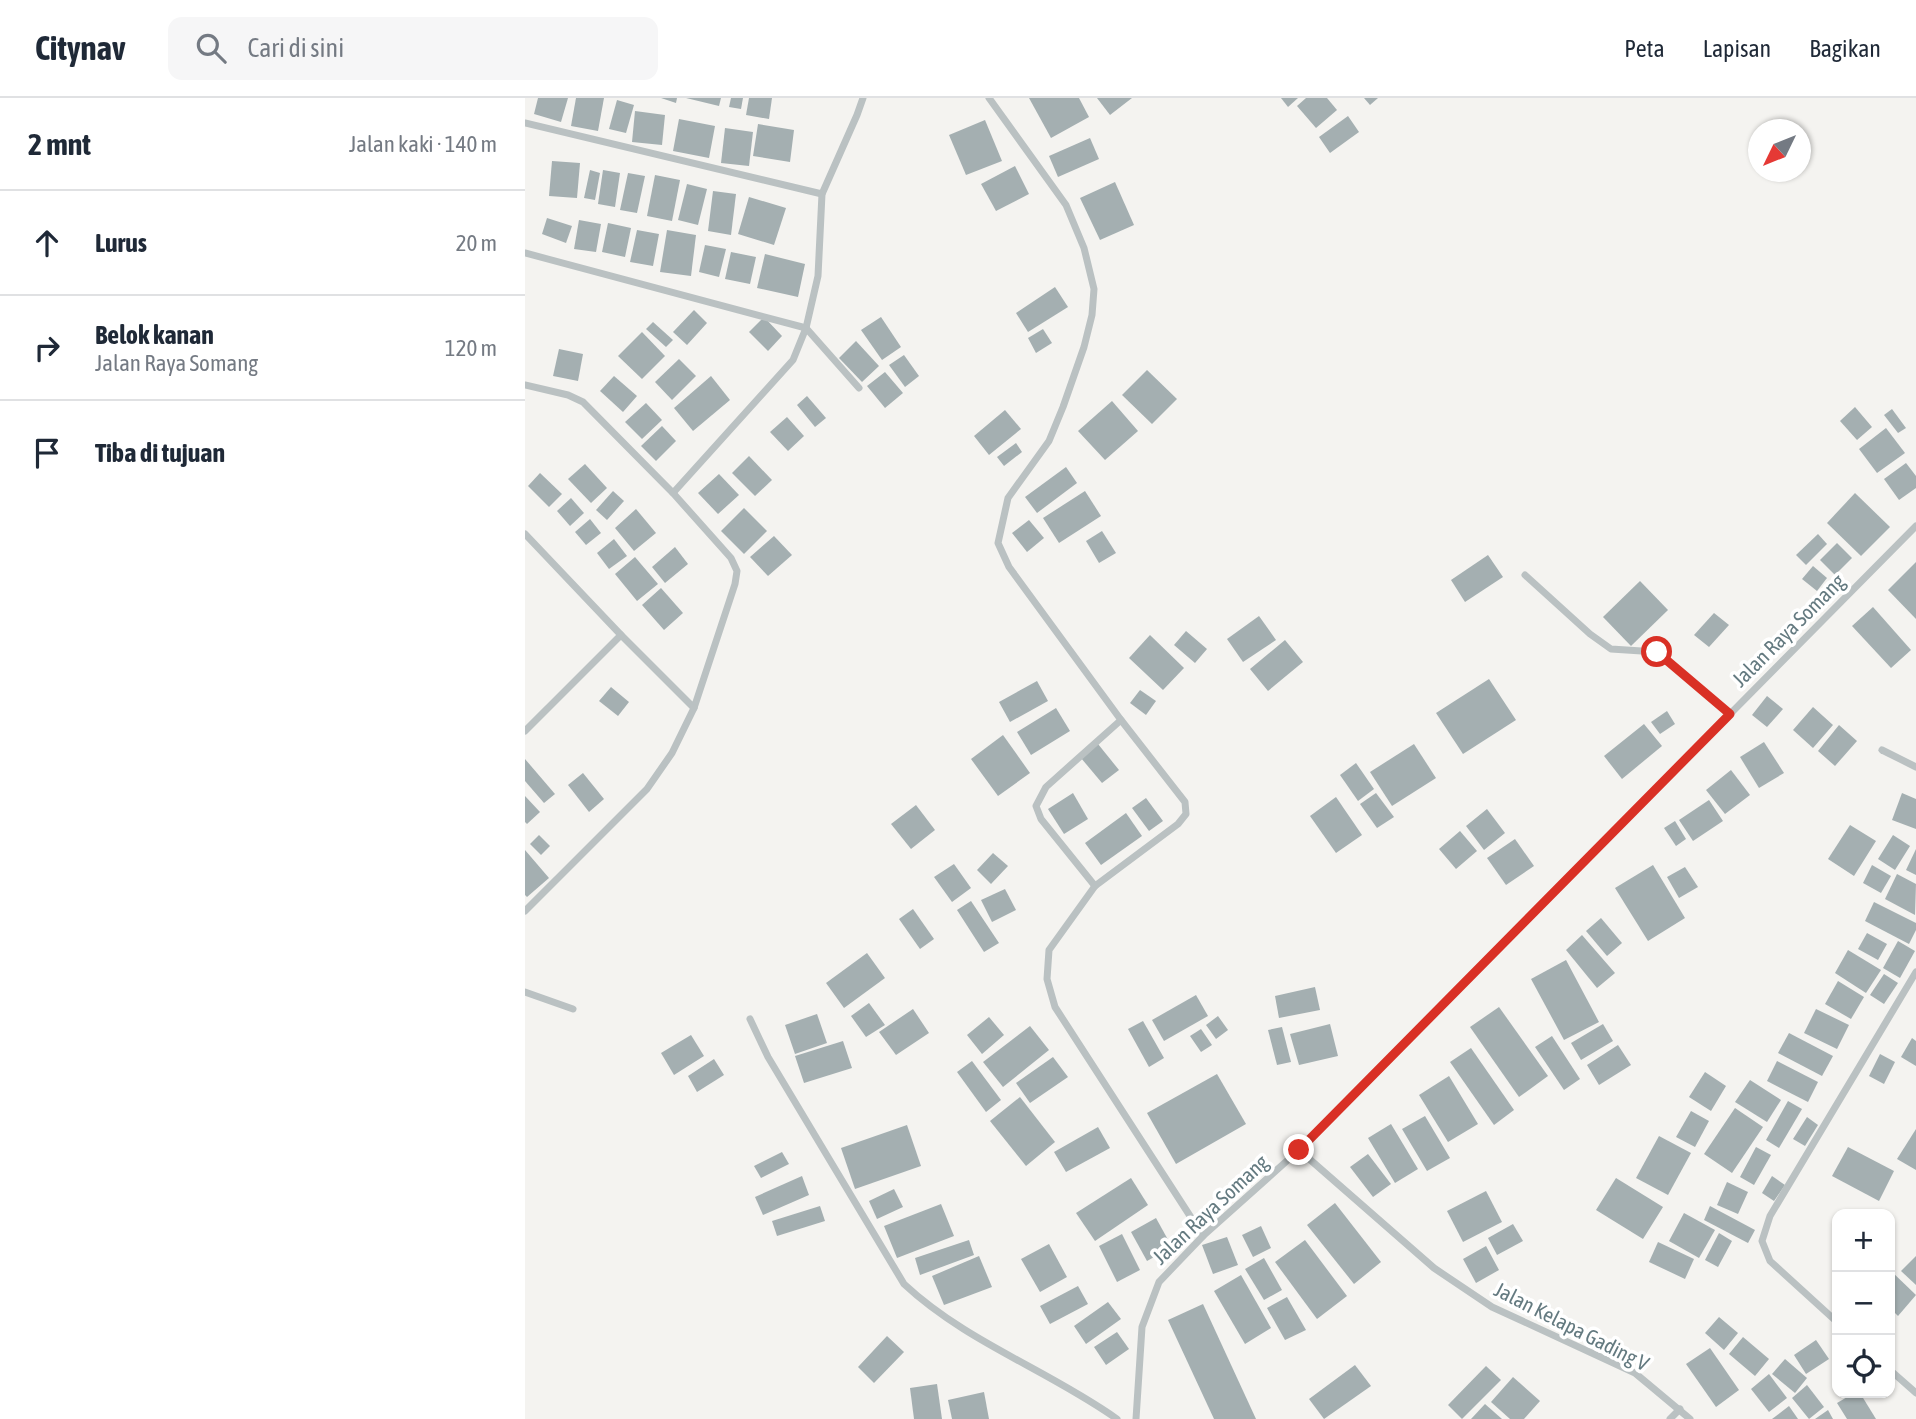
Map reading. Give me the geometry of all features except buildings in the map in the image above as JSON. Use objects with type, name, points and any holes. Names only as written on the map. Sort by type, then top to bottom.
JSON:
[{"type":"street","points":[[673,494],[793,360],[806,328],[818,276],[822,194],[863,98]]},
{"type":"street","points":[[989,98],[1066,205],[1084,248],[1094,289],[1090,326],[1063,407],[1049,441],[1008,498],[998,543],[1009,567],[1185,802],[1186,814],[1178,824],[1095,886],[1049,950],[1047,979],[1055,1007],[1203,1236]]},
{"type":"street","points":[[525,123],[822,194]]},
{"type":"street","points":[[525,253],[806,328],[859,387]]},
{"type":"street","points":[[525,385],[568,394],[583,402],[673,494],[731,558],[737,571],[694,708],[672,753],[647,789],[525,911]]},
{"type":"street","name":"Jalan Raya Somang","points":[[1136,1419],[1142,1327],[1159,1282],[1203,1236],[1299,1150],[1916,526]]},
{"type":"street","points":[[525,534],[694,708]]},
{"type":"street","points":[[1525,575],[1590,634],[1611,649],[1657,652],[1730,714]]},
{"type":"street","points":[[525,731],[621,635]]},
{"type":"street","points":[[1095,886],[1041,818],[1036,806],[1046,787],[1121,720]]},
{"type":"street","points":[[1882,750],[1916,767]]},
{"type":"street","points":[[1832,1317],[1770,1261],[1762,1241],[1770,1216],[1916,972]]},
{"type":"street","points":[[525,992],[573,1009]]},
{"type":"street","points":[[750,1019],[768,1057],[904,1284],[927,1306],[952,1323],[1057,1380],[1117,1419]]},
{"type":"street","name":"Jalan Kelapa Gading V","points":[[1299,1150],[1434,1268],[1492,1307],[1635,1373],[1690,1419]]},
{"type":"street","points":[[1895,1375],[1916,1394]]},
{"type":"street","points":[[1670,1419],[1680,1409]]},
{"type":"route","points":[[1299,1150],[1730,714],[1657,652]]}]
